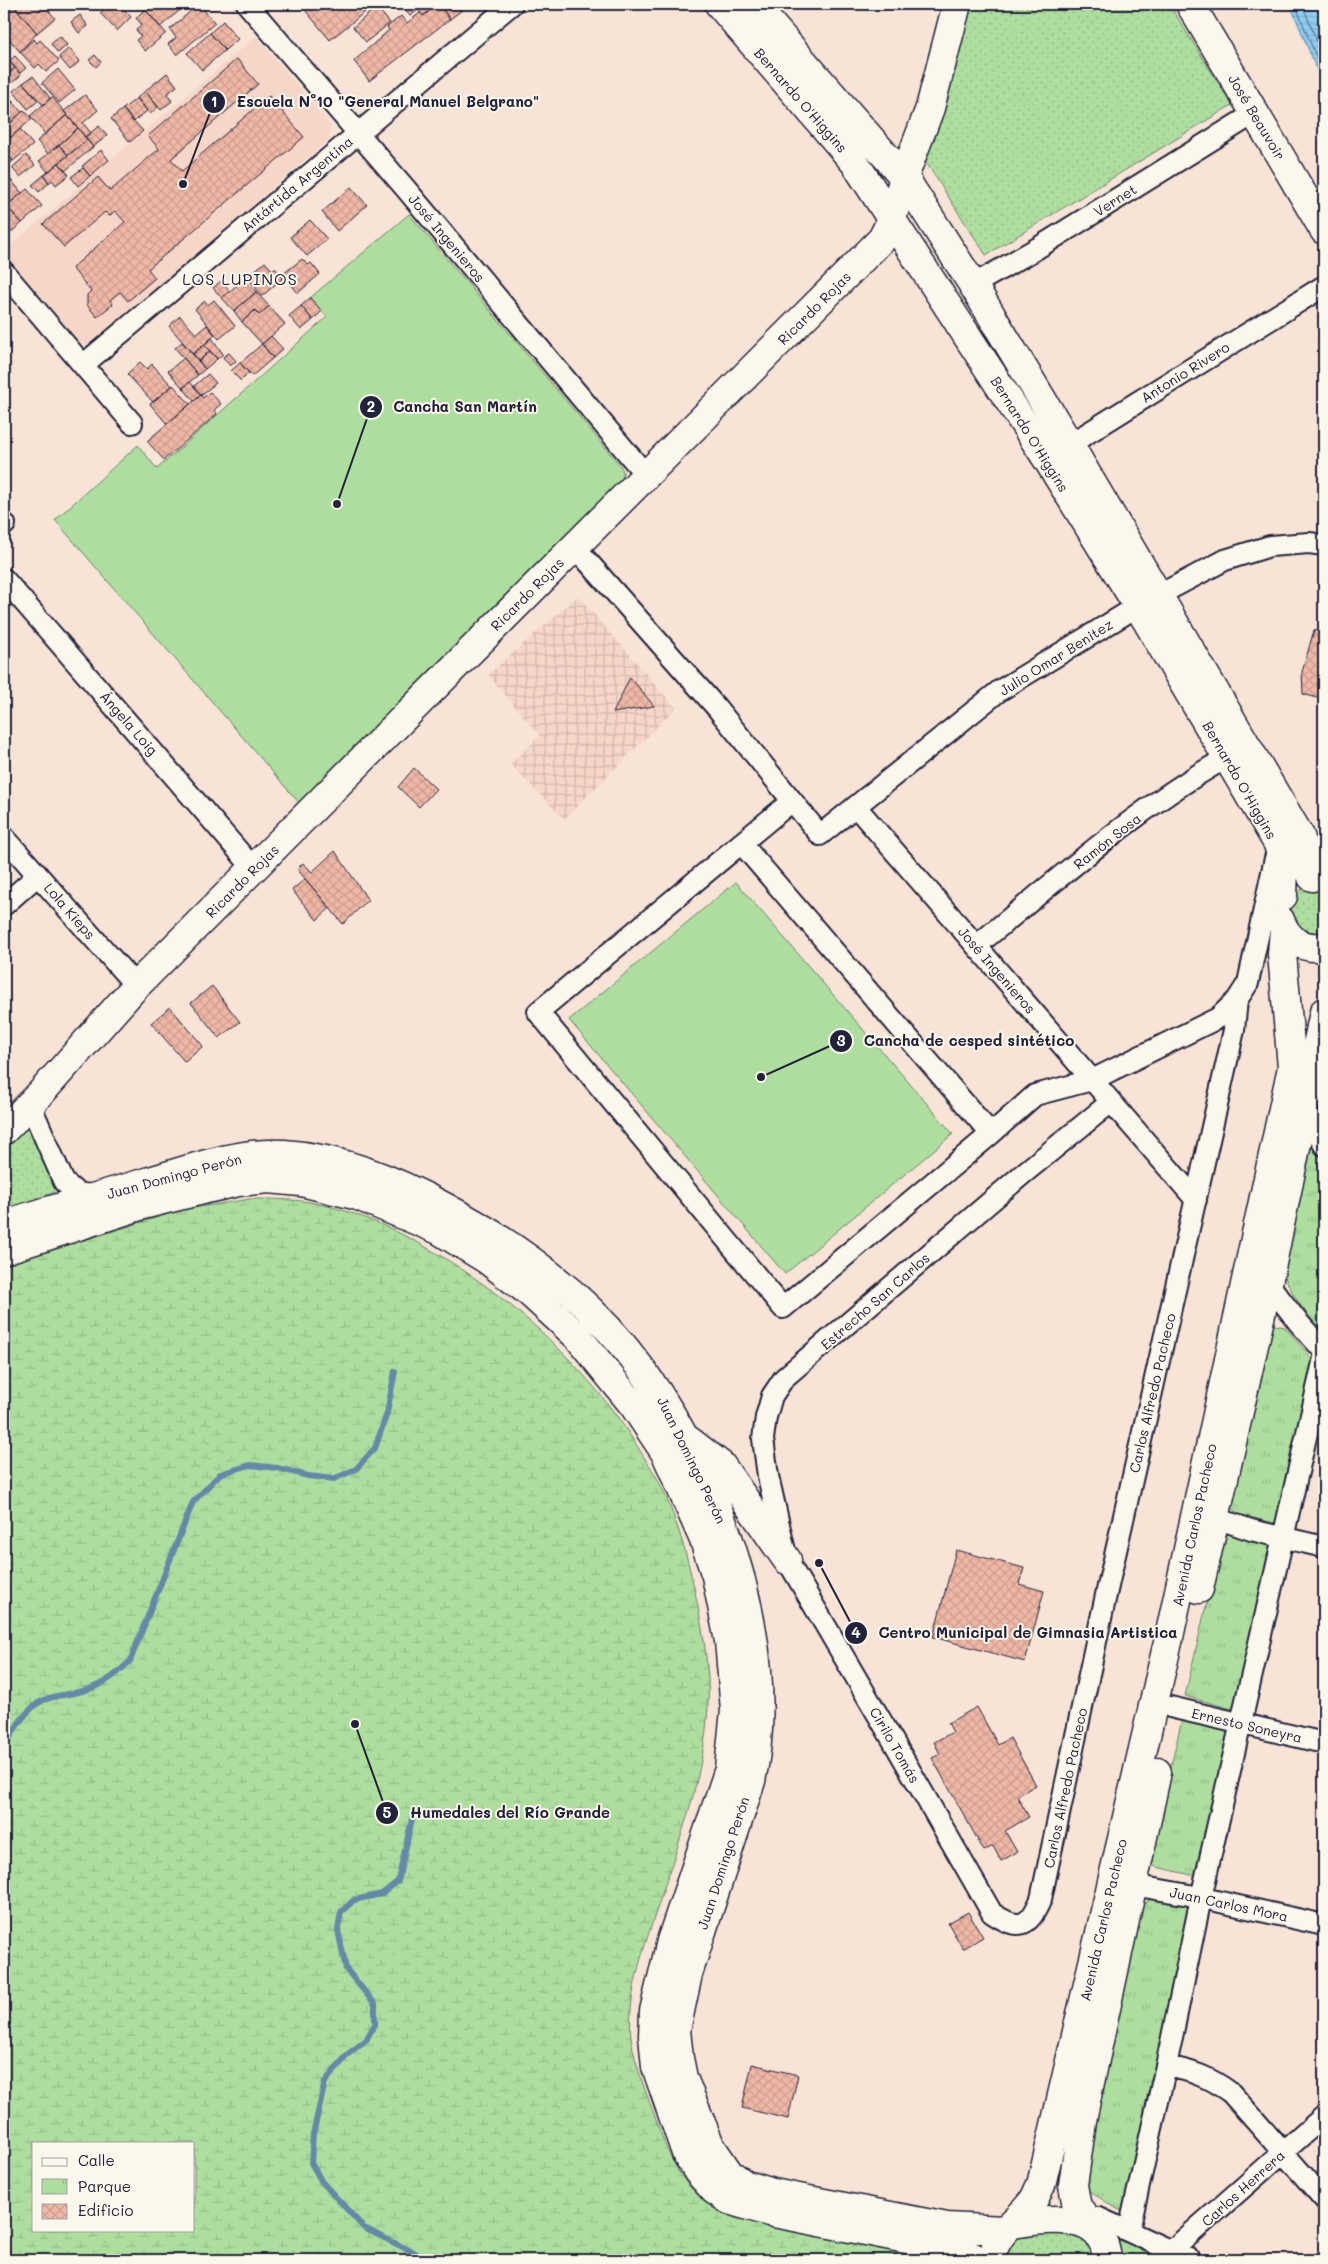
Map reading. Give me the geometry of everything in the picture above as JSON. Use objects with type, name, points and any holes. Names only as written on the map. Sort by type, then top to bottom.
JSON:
[{"type":"main road","name":"Bernardo O'Higgins","points":[[719,4],[855,163],[892,219],[1058,452]]},
{"type":"main road","name":"Bernardo O'Higgins","points":[[754,4],[904,177],[973,285],[1058,452],[1236,752],[1278,844],[1284,867],[1293,931]]},
{"type":"main road","name":"Ricardo Rojas","points":[[4,1130],[40,1094],[136,986],[645,474],[882,239],[892,219],[904,177],[930,108],[957,4]]},
{"type":"main road","name":"José Beauvoir","points":[[1190,4],[1324,230]]},
{"type":"main road","name":"Bernardo O'Higgins","points":[[1236,752],[1300,836],[1321,878]]},
{"type":"main road","points":[[1293,931],[1290,886],[1300,880],[1321,878]]},
{"type":"main road","name":"Avenida Carlos Pacheco","points":[[993,2260],[994,2250],[1009,2227],[1032,2202],[1041,2185],[1168,1642],[1292,1067],[1282,954],[1293,931]]},
{"type":"main road","name":"Avenida Carlos Pacheco","points":[[1091,2234],[1077,2207],[1073,2185],[1083,2115],[1170,1706],[1216,1518],[1302,1121],[1317,1080],[1324,1012]]},
{"type":"main road","name":"Juan Domingo Perón","points":[[4,1224],[206,1165],[245,1156],[283,1154],[320,1158],[364,1170],[409,1188],[475,1223],[520,1252],[556,1279],[594,1314],[624,1346],[655,1387],[683,1436],[725,1525],[739,1567],[752,1637],[757,1683],[757,1741],[751,1781],[688,1974],[676,2030],[681,2069],[710,2145],[728,2173],[744,2184],[773,2193],[947,2227],[1009,2227]]},
{"type":"main road","name":"Juan Domingo Perón","points":[[4,1250],[143,1204],[211,1188],[269,1179],[301,1182],[358,1196],[438,1230],[486,1259],[530,1293],[578,1337],[634,1406],[666,1454],[704,1540],[716,1576],[729,1641],[735,1710],[729,1769],[671,1940],[654,2011],[653,2036],[656,2067],[686,2153],[698,2172],[714,2190],[729,2200],[769,2212],[937,2245],[980,2260]]},
{"type":"main road","points":[[683,1436],[722,1465],[787,1560]]},
{"type":"main road","points":[[1009,2227],[1046,2219],[1091,2234]]},
{"type":"street","name":"José Ingenieros","points":[[247,4],[645,474]]},
{"type":"street","name":"Antártida Argentina","points":[[83,365],[512,4]]},
{"type":"street","name":"Vernet","points":[[973,285],[1036,249],[1255,113]]},
{"type":"street","points":[[7,281],[132,422]]},
{"type":"street","name":"Antonio Rivero","points":[[1058,452],[1324,286]]},
{"type":"street","name":"Julio Omar Benitez","points":[[792,801],[820,835],[857,808],[999,691],[1148,602],[1225,560],[1243,554],[1270,546],[1309,543],[1324,545]]},
{"type":"street","points":[[574,546],[716,708],[792,801],[538,1012],[783,1308],[1035,1095],[1092,1080],[1218,1018],[1237,1000]]},
{"type":"street","name":"Ángela Loig","points":[[4,579],[254,869]]},
{"type":"street","name":"Ramón Sosa","points":[[976,946],[1131,822],[1186,782],[1236,752]]},
{"type":"street","name":"José Ingenieros","points":[[857,808],[1196,1200]]},
{"type":"street","name":"Lola Kieps","points":[[4,837],[136,986]]},
{"type":"street","points":[[741,843],[991,1134]]},
{"type":"street","name":"Carlos Alfredo Pacheco","points":[[1009,1924],[1023,1924],[1034,1916],[1041,1900],[1108,1586],[1234,1030],[1237,1000],[1248,983],[1293,931],[1278,844]]},
{"type":"street","points":[[4,905],[38,875]]},
{"type":"street","points":[[40,1094],[33,1111],[64,1182],[77,1193],[99,1196]]},
{"type":"street","name":"Estrecho San Carlos","points":[[787,1560],[768,1476],[763,1439],[766,1417],[772,1396],[784,1378],[1024,1173],[1111,1102]]},
{"type":"street","points":[[1302,1121],[1312,1120],[1324,1145]]},
{"type":"street","points":[[1268,1283],[1324,1352]]},
{"type":"street","points":[[1129,2230],[1240,1723],[1324,1358]]},
{"type":"street","points":[[1216,1518],[1251,1530],[1324,1547]]},
{"type":"street","name":"Cirilo Tomás","points":[[787,1560],[992,1913],[1009,1924]]},
{"type":"street","name":"Ernesto Soneyra","points":[[1170,1706],[1324,1743]]},
{"type":"street","name":"Juan Carlos Mora","points":[[1133,1885],[1324,1925]]},
{"type":"street","points":[[1166,2066],[1188,2070],[1212,2080],[1231,2093],[1324,2199]]},
{"type":"street","name":"Carlos Herrera","points":[[1166,2256],[1324,2116]]},
{"type":"street","points":[[1091,2234],[1099,2218],[1129,2230],[1166,2256],[1191,2260]]},
{"type":"shaded area","points":[[256,36],[328,122],[331,127],[329,139],[98,341],[87,345],[81,343],[4,251]]},
{"type":"shaded area","points":[[578,596],[676,708],[564,819],[510,764],[540,736],[488,675]]},
{"type":"green space","points":[[970,4],[1169,4],[1232,105],[986,255],[925,161]]},
{"type":"green space","points":[[409,214],[620,465],[623,471],[622,483],[302,806],[55,520],[138,445],[157,469],[327,317],[310,298]]},
{"type":"green space","points":[[736,882],[953,1134],[785,1274],[569,1020]]},
{"type":"green space","points":[[1308,886],[1324,888],[1324,936],[1308,937],[1288,913],[1294,897]]},
{"type":"green space","points":[[1324,1085],[1324,1127],[1319,1105]]},
{"type":"green space","points":[[31,1123],[58,1191],[4,1211],[4,1150]]},
{"type":"green space","points":[[1309,1144],[1312,1144],[1324,1166],[1324,1325],[1322,1328],[1318,1327],[1297,1299],[1288,1285],[1282,1268]]},
{"type":"green space","points":[[250,1199],[309,1202],[337,1208],[394,1230],[450,1261],[522,1315],[556,1346],[588,1380],[630,1434],[658,1479],[668,1503],[688,1562],[698,1607],[707,1668],[708,1705],[706,1731],[697,1781],[638,1968],[630,2020],[633,2048],[642,2082],[664,2141],[677,2169],[695,2192],[706,2202],[734,2218],[933,2260],[4,2260],[4,1265],[181,1210]]},
{"type":"green space","points":[[1275,1325],[1285,1327],[1314,1361],[1277,1522],[1274,1523],[1238,1514],[1229,1504],[1270,1328]]},
{"type":"green space","points":[[1223,1533],[1271,1544],[1236,1710],[1185,1696]]},
{"type":"green space","points":[[1182,1719],[1230,1729],[1196,1876],[1148,1865]]},
{"type":"green space","points":[[1154,1897],[1190,1907],[1192,1913],[1123,2210],[1119,2210],[1089,2191],[1082,2179],[1142,1905]]},
{"type":"green space","points":[[1110,2230],[1150,2254],[1146,2260],[1116,2260]]},
{"type":"green space","points":[[1068,2232],[1087,2239],[1097,2260],[1001,2260],[1002,2251],[1019,2235]]},
{"type":"water","points":[[1290,4],[1324,4],[1324,88]]},
{"type":"building","points":[[16,4],[43,4],[55,18],[37,33],[14,6]]},
{"type":"building","points":[[111,4],[119,4],[131,17],[117,31],[100,13]]},
{"type":"building","points":[[152,4],[187,4],[160,27],[145,9]]},
{"type":"building","points":[[199,4],[215,23],[177,55],[168,44],[176,38],[170,29]]},
{"type":"building","points":[[300,4],[359,4],[365,12],[330,40]]},
{"type":"building","points":[[363,4],[374,4],[390,23],[366,42],[353,27],[370,13]]},
{"type":"building","points":[[400,4],[438,4],[423,16],[418,10],[410,16]]},
{"type":"building","points":[[438,4],[470,4],[450,19]]},
{"type":"building","points":[[438,4],[450,19],[369,81],[354,61],[389,30],[387,27],[401,16],[407,23],[420,13],[423,16]]},
{"type":"building","points":[[14,6],[37,33],[20,52],[4,33],[4,14]]},
{"type":"building","points":[[145,9],[166,33],[145,51],[136,40],[141,36],[136,30],[142,25],[136,18]]},
{"type":"building","points":[[80,15],[88,26],[79,33],[71,22]]},
{"type":"building","points":[[223,21],[238,39],[225,50],[210,33]]},
{"type":"building","points":[[210,33],[225,50],[202,70],[187,53]]},
{"type":"building","points":[[60,36],[67,45],[58,53],[51,44]]},
{"type":"building","points":[[34,39],[37,43],[40,40],[59,61],[46,72],[39,64],[35,68],[20,52]]},
{"type":"building","points":[[69,48],[80,61],[70,70],[59,57]]},
{"type":"building","points":[[4,54],[15,68],[4,78]]},
{"type":"building","points":[[95,55],[101,62],[96,67],[89,60]]},
{"type":"building","points":[[15,56],[26,68],[20,73],[9,61]]},
{"type":"building","points":[[237,59],[258,84],[171,159],[182,171],[269,96],[304,137],[148,269],[155,278],[128,301],[120,292],[110,300],[113,304],[97,317],[87,305],[87,295],[91,291],[72,268],[125,222],[115,211],[109,216],[105,212],[64,247],[43,224],[98,177],[110,191],[159,149],[148,136]]},
{"type":"building","points":[[15,68],[21,75],[6,88],[4,78]]},
{"type":"building","points":[[58,69],[75,90],[59,103],[42,83]]},
{"type":"building","points":[[167,73],[177,86],[167,94],[172,101],[161,110],[145,91]]},
{"type":"building","points":[[33,76],[50,98],[43,105],[23,83]]},
{"type":"building","points":[[23,83],[38,101],[28,109],[13,91]]},
{"type":"building","points":[[4,91],[13,102],[4,110]]},
{"type":"building","points":[[145,91],[158,107],[150,114],[137,98]]},
{"type":"building","points":[[85,95],[98,110],[83,123],[91,133],[85,137],[64,111]]},
{"type":"building","points":[[52,97],[67,115],[45,134],[30,116]]},
{"type":"building","points":[[137,98],[147,111],[133,122],[123,109]]},
{"type":"building","points":[[13,102],[22,112],[4,129],[4,110]]},
{"type":"building","points":[[123,109],[143,131],[130,142],[111,119]]},
{"type":"building","points":[[24,110],[32,119],[11,137],[4,129]]},
{"type":"building","points":[[67,115],[78,128],[48,154],[37,141]]},
{"type":"building","points":[[99,126],[107,136],[93,147],[85,137]]},
{"type":"building","points":[[78,128],[87,140],[68,155],[59,145]]},
{"type":"building","points":[[4,129],[11,137],[4,143]]},
{"type":"building","points":[[20,129],[33,145],[13,161],[4,150],[4,143]]},
{"type":"building","points":[[87,140],[93,147],[65,171],[59,163]]},
{"type":"building","points":[[59,145],[68,155],[48,172],[39,161]]},
{"type":"building","points":[[4,150],[13,161],[6,167],[4,164]]},
{"type":"building","points":[[101,150],[109,160],[90,176],[82,166]]},
{"type":"building","points":[[26,155],[35,165],[20,177],[12,168]]},
{"type":"building","points":[[59,163],[69,175],[56,185],[52,180],[49,183],[44,175]]},
{"type":"building","points":[[83,168],[90,176],[78,186],[71,177]]},
{"type":"building","points":[[4,174],[22,193],[4,208]]},
{"type":"building","points":[[44,175],[49,183],[39,192],[32,185]]},
{"type":"building","points":[[351,187],[367,205],[337,231],[322,212]]},
{"type":"building","points":[[27,189],[42,206],[22,223],[6,206]]},
{"type":"building","points":[[6,206],[22,223],[9,234],[4,227],[4,208]]},
{"type":"building","points":[[310,220],[327,239],[307,256],[290,237]]},
{"type":"building","points":[[302,259],[308,265],[311,263],[320,274],[298,293],[283,274]]},
{"type":"building","points":[[265,262],[272,270],[275,268],[283,278],[262,296],[247,277]]},
{"type":"building","points":[[244,279],[256,292],[234,311],[222,298]]},
{"type":"building","points":[[221,281],[230,291],[222,298],[213,288]]},
{"type":"building","points":[[256,292],[269,306],[259,315],[255,310],[242,322],[234,311]]},
{"type":"building","points":[[310,298],[322,311],[313,320],[301,306]]},
{"type":"building","points":[[214,300],[235,326],[219,339],[195,309],[205,301],[208,305]]},
{"type":"building","points":[[269,306],[285,324],[262,344],[242,322],[255,310],[259,315]]},
{"type":"building","points":[[301,306],[313,320],[301,330],[289,316]]},
{"type":"building","points":[[180,316],[196,334],[207,325],[215,335],[193,354],[169,326]]},
{"type":"building","points":[[271,336],[283,349],[273,358],[262,344]]},
{"type":"building","points":[[212,338],[223,354],[217,359],[204,345]]},
{"type":"building","points":[[182,342],[205,369],[198,375],[175,348]]},
{"type":"building","points":[[262,344],[273,358],[252,376],[240,363]]},
{"type":"building","points":[[204,345],[210,351],[199,361],[193,354]]},
{"type":"building","points":[[210,351],[217,359],[205,369],[199,361]]},
{"type":"building","points":[[229,353],[236,361],[230,366],[223,357]]},
{"type":"building","points":[[184,358],[198,375],[183,388],[168,371]]},
{"type":"building","points":[[140,362],[147,369],[152,364],[172,386],[153,402],[127,374]]},
{"type":"building","points":[[240,363],[249,373],[241,381],[231,371]]},
{"type":"building","points":[[208,374],[216,383],[201,395],[194,386]]},
{"type":"building","points":[[190,382],[201,395],[194,401],[183,388]]},
{"type":"building","points":[[173,385],[190,404],[167,424],[150,404]]},
{"type":"building","points":[[210,392],[221,404],[214,410],[217,414],[164,460],[147,441],[201,395],[203,398]]},
{"type":"building","points":[[1314,630],[1324,633],[1324,700],[1303,694],[1302,672]]},
{"type":"building","points":[[630,677],[654,706],[613,713]]},
{"type":"building","points":[[414,768],[436,789],[419,807],[398,787]]},
{"type":"building","points":[[335,851],[368,900],[343,924],[297,869],[303,863],[312,872]]},
{"type":"building","points":[[305,879],[330,908],[317,920],[292,890]]},
{"type":"building","points":[[212,986],[240,1022],[219,1038],[191,1003]]},
{"type":"building","points":[[170,1007],[203,1046],[185,1062],[151,1023]]},
{"type":"building","points":[[956,1550],[1024,1568],[1019,1584],[1044,1591],[1025,1662],[933,1637]]},
{"type":"building","points":[[977,1707],[998,1745],[1010,1738],[1036,1785],[1017,1796],[1029,1817],[1005,1831],[1017,1852],[1001,1861],[993,1846],[984,1851],[932,1758],[940,1754],[934,1742],[953,1732],[948,1723]]},
{"type":"building","points":[[968,1912],[983,1937],[963,1949],[948,1923]]},
{"type":"building","points":[[752,2064],[798,2075],[788,2119],[742,2108]]},
{"type":"waterway","points":[[4,1751],[10,1737],[31,1709],[44,1700],[83,1691],[98,1685],[111,1678],[130,1661],[193,1502],[220,1474],[250,1465],[334,1479],[356,1469],[375,1448],[387,1413],[395,1371]]},
{"type":"waterway","points":[[412,1819],[398,1881],[382,1894],[354,1900],[341,1912],[338,1930],[346,1969],[375,2004],[375,2024],[366,2040],[348,2054],[325,2082],[313,2134],[311,2163],[322,2182],[364,2228],[415,2253],[425,2260]]},
{"type":"place","name":"Escuela N°10 \"General Manuel Belgrano\"","points":[[183,184]]},
{"type":"place","name":"Cancha San Martín","points":[[337,504]]},
{"type":"place","name":"Cancha de cesped sintético","points":[[761,1077]]},
{"type":"place","name":"Centro Municipal de Gimnasia Artistica","points":[[819,1563]]},
{"type":"place","name":"Humedales del Río Grande","points":[[355,1724]]},
{"type":"district","name":"LOS LUPINOS","points":[[240,278]]}]
